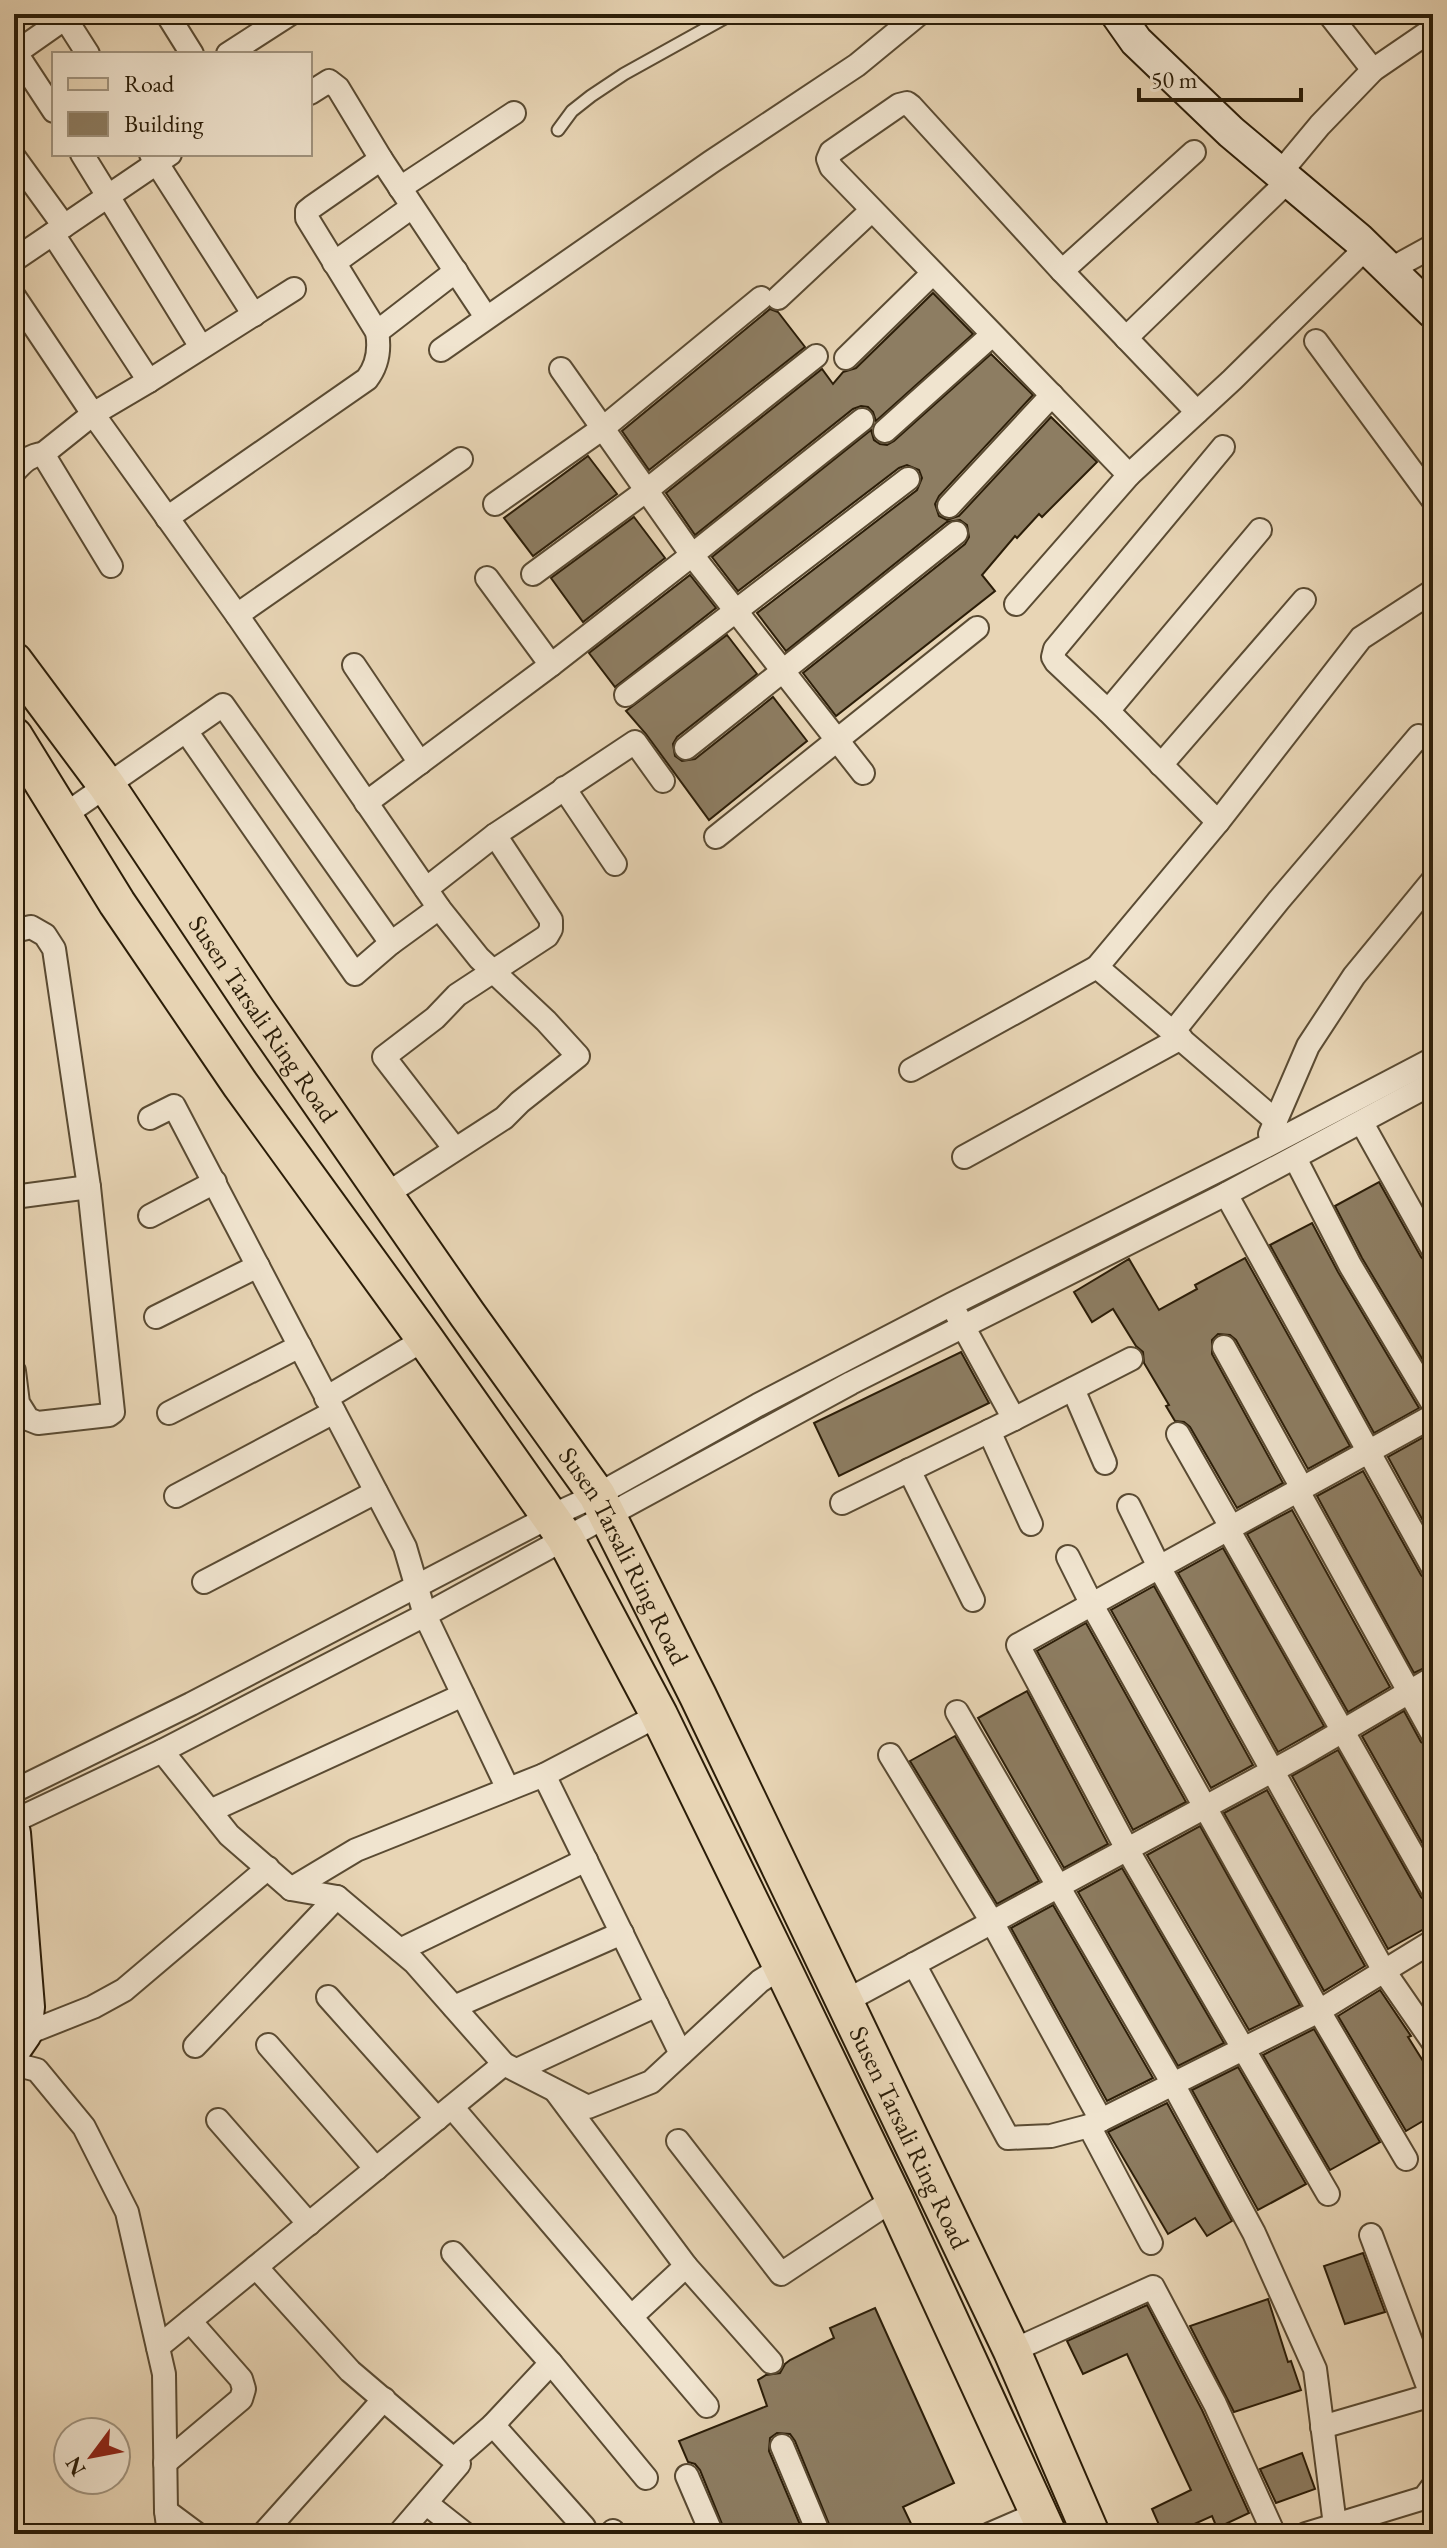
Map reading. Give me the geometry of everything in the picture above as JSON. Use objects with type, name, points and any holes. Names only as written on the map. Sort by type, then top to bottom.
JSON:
[{"type":"main road","name":"Susen Tarsali Ring Road","points":[[14,661],[107,786],[265,1024],[602,1505],[698,1696],[1012,2351],[1091,2534]]},
{"type":"main road","name":"Susen Tarsali Ring Road","points":[[14,736],[117,903],[240,1084],[558,1527],[659,1715],[782,1967],[894,2199],[1043,2524]]},
{"type":"street","points":[[167,14],[191,52]]},
{"type":"street","points":[[231,52],[290,14]]},
{"type":"street","points":[[1117,14],[1136,41],[1231,132],[1367,247],[1433,312]]},
{"type":"street","points":[[1329,14],[1373,70]]},
{"type":"street","points":[[52,108],[15,52],[68,16],[87,52]]},
{"type":"street","points":[[441,350],[857,65],[905,17]]},
{"type":"street","points":[[1126,338],[1285,177],[1320,125],[1373,70],[1433,29]]},
{"type":"street","points":[[312,92],[324,83],[333,83],[486,317]]},
{"type":"street","points":[[1129,475],[831,167],[828,159],[831,152],[899,105],[907,103],[1197,412]]},
{"type":"street","points":[[334,263],[406,198],[514,113]]},
{"type":"street","points":[[1062,271],[1194,152]]},
{"type":"street","points":[[83,156],[201,347]]},
{"type":"street","points":[[14,157],[149,381]]},
{"type":"street","points":[[14,260],[159,157],[254,315]]},
{"type":"street","points":[[167,518],[367,379],[376,363],[377,332],[307,218],[307,211],[381,159]]},
{"type":"street","points":[[495,504],[603,428],[769,298],[872,210]]},
{"type":"street","points":[[1391,269],[1433,246]]},
{"type":"street","points":[[1016,604],[1129,475],[1232,380],[1367,247]]},
{"type":"street","points":[[377,332],[456,271]]},
{"type":"street","points":[[846,358],[933,273]]},
{"type":"street","points":[[14,472],[24,461],[43,454],[93,414],[294,289]]},
{"type":"street","points":[[14,296],[93,414],[237,615],[439,908],[479,958],[578,1056],[504,1118],[385,1195]]},
{"type":"street","points":[[885,431],[992,335]]},
{"type":"street","points":[[1316,341],[1433,500]]},
{"type":"street","points":[[533,574],[647,490],[816,356]]},
{"type":"street","points":[[561,369],[692,555],[863,773]]},
{"type":"street","points":[[949,506],[1052,395]]},
{"type":"street","points":[[366,803],[551,665],[862,420]]},
{"type":"street","points":[[1218,822],[1053,657],[1055,649],[1223,447]]},
{"type":"street","points":[[43,454],[111,566]]},
{"type":"street","points":[[237,615],[461,459]]},
{"type":"street","points":[[626,695],[908,479]]},
{"type":"street","points":[[1108,711],[1260,530]]},
{"type":"street","points":[[686,748],[956,533]]},
{"type":"street","points":[[487,578],[551,665]]},
{"type":"street","points":[[911,1070],[1097,967],[1218,822],[1361,638],[1433,591]]},
{"type":"street","points":[[1161,765],[1304,600]]},
{"type":"street","points":[[716,837],[977,628]]},
{"type":"street","points":[[354,665],[420,763]]},
{"type":"street","points":[[63,816],[223,705],[391,943]]},
{"type":"street","points":[[186,731],[355,974],[439,908]]},
{"type":"street","points":[[964,1157],[1177,1035],[1279,900],[1419,736]]},
{"type":"street","points":[[426,889],[495,835],[635,742],[663,781]]},
{"type":"street","points":[[564,788],[615,864]]},
{"type":"street","points":[[455,1149],[384,1057],[435,1018],[457,995],[547,936],[551,929],[551,920],[495,835]]},
{"type":"street","points":[[1263,1174],[1265,1147],[1308,1046],[1354,976],[1433,880]]},
{"type":"street","points":[[14,931],[31,927],[45,935],[54,949],[89,1187],[113,1412],[82,1419],[38,1423],[28,1419],[16,1404],[14,1371]]},
{"type":"street","points":[[1097,967],[1276,1121]]},
{"type":"street","points":[[602,1505],[758,1405],[1433,1059]]},
{"type":"street","points":[[14,1791],[191,1704],[416,1587],[558,1527],[851,1383],[1226,1194],[1433,1083]]},
{"type":"street","points":[[150,1118],[174,1106],[215,1182],[405,1547],[425,1615],[508,1789]]},
{"type":"street","points":[[1362,1123],[1433,1250]]},
{"type":"street","points":[[1295,1158],[1350,1265],[1433,1404]]},
{"type":"street","points":[[150,1216],[215,1182]]},
{"type":"street","points":[[14,1197],[89,1187]]},
{"type":"street","points":[[1226,1194],[1433,1568]]},
{"type":"street","points":[[156,1317],[258,1266]]},
{"type":"street","points":[[952,1304],[1014,1419]]},
{"type":"street","points":[[176,1496],[330,1405],[425,1339]]},
{"type":"street","points":[[169,1413],[300,1346]]},
{"type":"street","points":[[1224,1347],[1433,1735]]},
{"type":"street","points":[[842,1503],[1131,1359]]},
{"type":"street","points":[[1073,1389],[1105,1463]]},
{"type":"street","points":[[1328,2194],[1127,1849],[1018,1645],[1433,1416]]},
{"type":"street","points":[[989,1431],[1031,1524]]},
{"type":"street","points":[[1178,1434],[1433,1890]]},
{"type":"street","points":[[909,1470],[973,1600]]},
{"type":"street","points":[[204,1582],[376,1492]]},
{"type":"street","points":[[1129,1506],[1159,1567],[1384,1971],[1433,2042]]},
{"type":"street","points":[[14,1821],[162,1751],[425,1615],[558,1527]]},
{"type":"street","points":[[1068,1557],[1319,2011],[1406,2159]]},
{"type":"street","points":[[844,2002],[1272,1771],[1433,1678]]},
{"type":"street","points":[[210,1811],[463,1695]]},
{"type":"street","points":[[957,1712],[1173,2084],[1254,2233],[1315,2369],[1322,2427],[1321,2530],[1429,2492],[1433,2519]]},
{"type":"street","points":[[291,1889],[356,1850],[544,1775],[659,1715]]},
{"type":"street","points":[[162,1751],[229,1835],[291,1889],[337,1897],[414,1962],[511,2067],[588,2107],[651,2082],[760,1981],[782,1967]]},
{"type":"street","points":[[890,1755],[992,1922],[1095,2123],[1151,2243]]},
{"type":"street","points":[[544,1775],[681,2054]]},
{"type":"street","points":[[14,1833],[28,2007],[18,2049]]},
{"type":"street","points":[[400,1950],[586,1860]]},
{"type":"street","points":[[18,2049],[124,1990],[268,1868]]},
{"type":"street","points":[[195,2046],[337,1897]]},
{"type":"street","points":[[454,2007],[622,1933]]},
{"type":"street","points":[[914,1964],[1008,2138],[1051,2136],[1095,2123],[1319,2011],[1433,1941]]},
{"type":"street","points":[[328,1997],[444,2113],[631,2317],[707,2406]]},
{"type":"street","points":[[158,2347],[444,2113],[511,2067],[657,2005]]},
{"type":"street","points":[[268,2045],[376,2169]]},
{"type":"street","points":[[18,2049],[84,2127],[127,2212],[164,2374],[169,2534]]},
{"type":"street","points":[[555,2090],[686,2266],[771,2362]]},
{"type":"street","points":[[218,2120],[309,2224]]},
{"type":"street","points":[[678,2141],[781,2274],[894,2199]]},
{"type":"street","points":[[1322,2427],[1432,2398],[1371,2235]]},
{"type":"street","points":[[453,2253],[551,2363],[646,2478]]},
{"type":"street","points":[[631,2317],[686,2266]]},
{"type":"street","points":[[256,2267],[350,2371],[459,2464],[399,2534]]},
{"type":"street","points":[[1012,2351],[1153,2287],[1215,2404],[1274,2534]]},
{"type":"street","points":[[165,2463],[241,2399],[244,2389],[241,2379],[190,2321]]},
{"type":"street","points":[[454,2459],[493,2425],[551,2363]]},
{"type":"street","points":[[263,2534],[384,2399]]},
{"type":"street","points":[[493,2425],[584,2527]]},
{"type":"street","points":[[782,2446],[819,2534]]},
{"type":"street","points":[[687,2476],[712,2534]]},
{"type":"street","points":[[427,2504],[465,2534]]},
{"type":"street","points":[[166,2511],[197,2534]]},
{"type":"street","points":[[990,2534],[1043,2524]]},
{"type":"lane","points":[[558,130],[572,111],[624,74],[732,14]]},
{"type":"building","points":[[933,293],[973,334],[876,421],[868,407],[853,409],[695,535],[666,493],[822,369],[833,384],[843,372],[856,368]]},
{"type":"building","points":[[770,309],[778,312],[805,347],[649,470],[622,431]]},
{"type":"building","points":[[991,354],[1033,395],[939,496],[935,504],[939,516],[947,520],[959,516],[1051,417],[1097,462],[1042,517],[1039,514],[1017,538],[1015,536],[982,575],[995,591],[836,716],[803,673],[965,544],[969,537],[967,525],[960,520],[947,522],[786,651],[757,613],[917,490],[922,478],[919,470],[907,465],[899,468],[738,591],[712,557],[871,430],[874,440],[880,444],[887,445],[894,441]]},
{"type":"building","points":[[588,456],[617,494],[533,556],[504,518]]},
{"type":"building","points":[[634,517],[665,558],[583,622],[551,578]]},
{"type":"building","points":[[690,575],[716,608],[615,687],[589,653]]},
{"type":"building","points":[[727,635],[757,674],[677,737],[673,744],[675,756],[682,761],[695,759],[773,697],[807,741],[709,820],[626,711]]},
{"type":"building","points":[[1379,1182],[1421,1257],[1433,1270],[1433,1377],[1362,1258],[1335,1206]]},
{"type":"building","points":[[1312,1223],[1419,1408],[1374,1433],[1270,1245]]},
{"type":"building","points":[[1245,1258],[1350,1446],[1308,1469],[1236,1340],[1230,1335],[1218,1334],[1212,1340],[1212,1354],[1283,1483],[1237,1508],[1190,1427],[1184,1422],[1175,1421],[1144,1363],[1143,1352],[1113,1309],[1092,1322],[1074,1292],[1129,1259],[1159,1310],[1197,1289],[1195,1285]]},
{"type":"building","points":[[961,1352],[989,1403],[839,1476],[814,1423]]},
{"type":"building","points":[[1433,1432],[1433,1539],[1388,1457]]},
{"type":"building","points":[[1363,1471],[1421,1575],[1433,1582],[1433,1664],[1414,1673],[1317,1496]]},
{"type":"building","points":[[1292,1510],[1390,1687],[1348,1712],[1247,1534]]},
{"type":"building","points":[[1223,1548],[1324,1726],[1278,1752],[1178,1573]]},
{"type":"building","points":[[1154,1586],[1253,1765],[1211,1788],[1111,1610]]},
{"type":"building","points":[[1086,1623],[1186,1802],[1133,1830],[1037,1651]]},
{"type":"building","points":[[1027,1691],[1108,1844],[1064,1868],[978,1718]]},
{"type":"building","points":[[1404,1711],[1421,1742],[1433,1749],[1433,1862],[1362,1736]]},
{"type":"building","points":[[955,1736],[1039,1881],[997,1904],[910,1761]]},
{"type":"building","points":[[1338,1750],[1421,1897],[1433,1904],[1433,1924],[1388,1949],[1292,1776]]},
{"type":"building","points":[[1267,1790],[1365,1966],[1324,1991],[1224,1813]]},
{"type":"building","points":[[1200,1826],[1300,2005],[1249,2030],[1147,1855]]},
{"type":"building","points":[[1122,1868],[1224,2043],[1178,2066],[1078,1892]]},
{"type":"building","points":[[1053,1905],[1153,2078],[1107,2101],[1011,1928]]},
{"type":"building","points":[[1380,1990],[1411,2036],[1408,2037],[1433,2077],[1433,2115],[1406,2131],[1338,2016]]},
{"type":"building","points":[[1314,2029],[1380,2142],[1330,2170],[1263,2055]]},
{"type":"building","points":[[1238,2067],[1306,2184],[1258,2210],[1192,2090]]},
{"type":"building","points":[[1167,2103],[1232,2221],[1207,2236],[1195,2218],[1168,2234],[1108,2132]]},
{"type":"building","points":[[1363,2253],[1385,2312],[1345,2324],[1324,2266]]},
{"type":"building","points":[[1268,2299],[1288,2362],[1291,2361],[1301,2390],[1234,2412],[1190,2326]]},
{"type":"building","points":[[1147,2305],[1202,2410],[1249,2513],[1217,2528],[1212,2516],[1172,2534],[1163,2534],[1152,2509],[1191,2490],[1127,2354],[1083,2374],[1067,2341]]},
{"type":"building","points":[[875,2308],[954,2483],[903,2507],[916,2534],[833,2534],[795,2441],[790,2434],[777,2433],[770,2438],[769,2451],[804,2534],[726,2534],[700,2470],[688,2462],[679,2441],[767,2406],[758,2380],[780,2373],[790,2360],[834,2338],[830,2328]]},
{"type":"building","points":[[1302,2453],[1315,2489],[1276,2503],[1260,2469]]}]
